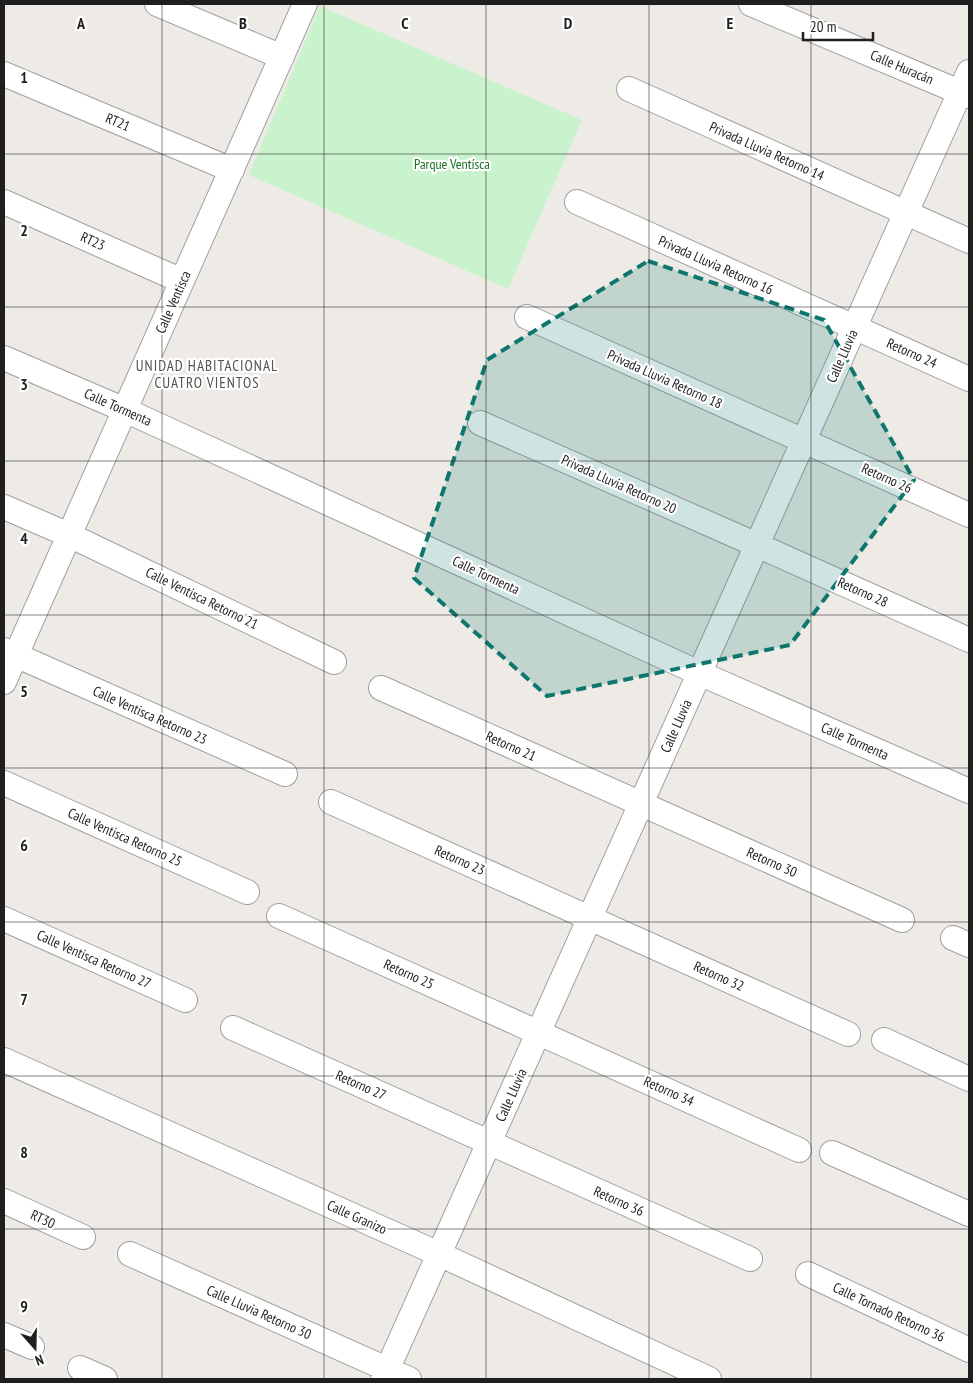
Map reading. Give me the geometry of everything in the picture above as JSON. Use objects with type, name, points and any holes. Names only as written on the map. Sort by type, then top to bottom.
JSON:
[{"type":"street","points":[[157,4],[282,57]]},
{"type":"street","name":"Calle Ventisca","points":[[4,682],[10,653],[69,534],[305,4]]},
{"type":"street","name":"Calle Huracán","points":[[751,4],[966,87]]},
{"type":"street","name":"RT21","points":[[4,74],[232,170]]},
{"type":"street","name":"Calle Lluvia","points":[[385,1374],[906,212],[966,87]]},
{"type":"street","name":"Privada Lluvia Retorno 14","points":[[629,89],[969,241]]},
{"type":"street","name":"RT23","points":[[4,202],[182,281]]},
{"type":"street","name":"Privada Lluvia Retorno 16","points":[[577,202],[855,327]]},
{"type":"street","name":"Privada Lluvia Retorno 18","points":[[527,317],[804,441]]},
{"type":"street","name":"Retorno 24","points":[[855,327],[969,379]]},
{"type":"street","name":"Calle Tormenta","points":[[4,358],[125,410],[699,673],[969,791]]},
{"type":"street","name":"Privada Lluvia Retorno 20","points":[[480,423],[757,544]]},
{"type":"street","name":"Retorno 26","points":[[804,441],[969,515]]},
{"type":"street","points":[[4,507],[69,534]]},
{"type":"street","name":"Calle Ventisca Retorno 21","points":[[69,534],[334,662]]},
{"type":"street","name":"Retorno 28","points":[[757,544],[969,640]]},
{"type":"street","name":"Calle Ventisca Retorno 23","points":[[10,653],[285,774]]},
{"type":"street","name":"Retorno 21","points":[[381,688],[641,804]]},
{"type":"street","name":"Calle Ventisca Retorno 25","points":[[4,783],[247,892]]},
{"type":"street","name":"Retorno 23","points":[[331,802],[590,918]]},
{"type":"street","name":"Retorno 30","points":[[641,804],[902,920]]},
{"type":"street","name":"Retorno 25","points":[[279,916],[538,1032]]},
{"type":"street","name":"Calle Ventisca Retorno 27","points":[[4,918],[185,1000]]},
{"type":"street","name":"Retorno 32","points":[[590,918],[848,1034]]},
{"type":"street","name":"Retorno 27","points":[[233,1028],[490,1142]]},
{"type":"street","name":"Retorno 34","points":[[538,1032],[799,1150]]},
{"type":"street","points":[[884,1040],[969,1079]]},
{"type":"street","name":"Calle Granizo","points":[[4,1060],[439,1254],[709,1379]]},
{"type":"street","name":"Retorno 36","points":[[490,1142],[750,1259]]},
{"type":"street","points":[[832,1154],[969,1214]]},
{"type":"street","name":"RT30","points":[[4,1201],[83,1237]]},
{"type":"street","name":"Calle Lluvia Retorno 30","points":[[130,1254],[385,1374],[410,1379]]},
{"type":"street","name":"Calle Tornado Retorno 36","points":[[808,1274],[969,1350]]},
{"type":"street","points":[[4,1335],[32,1347]]},
{"type":"street","points":[[80,1368],[105,1379]]},
{"type":"highlighted area","points":[[648,261],[824,320],[914,480],[790,645],[547,696],[414,578],[487,360]]},
{"type":"green space","name":"Parque Ventísca","points":[[320,6],[582,120],[508,289],[249,175]]},
{"type":"district","name":"UNIDAD HABITACIONAL CUATRO VIENTOS","points":[[207,374]]}]
